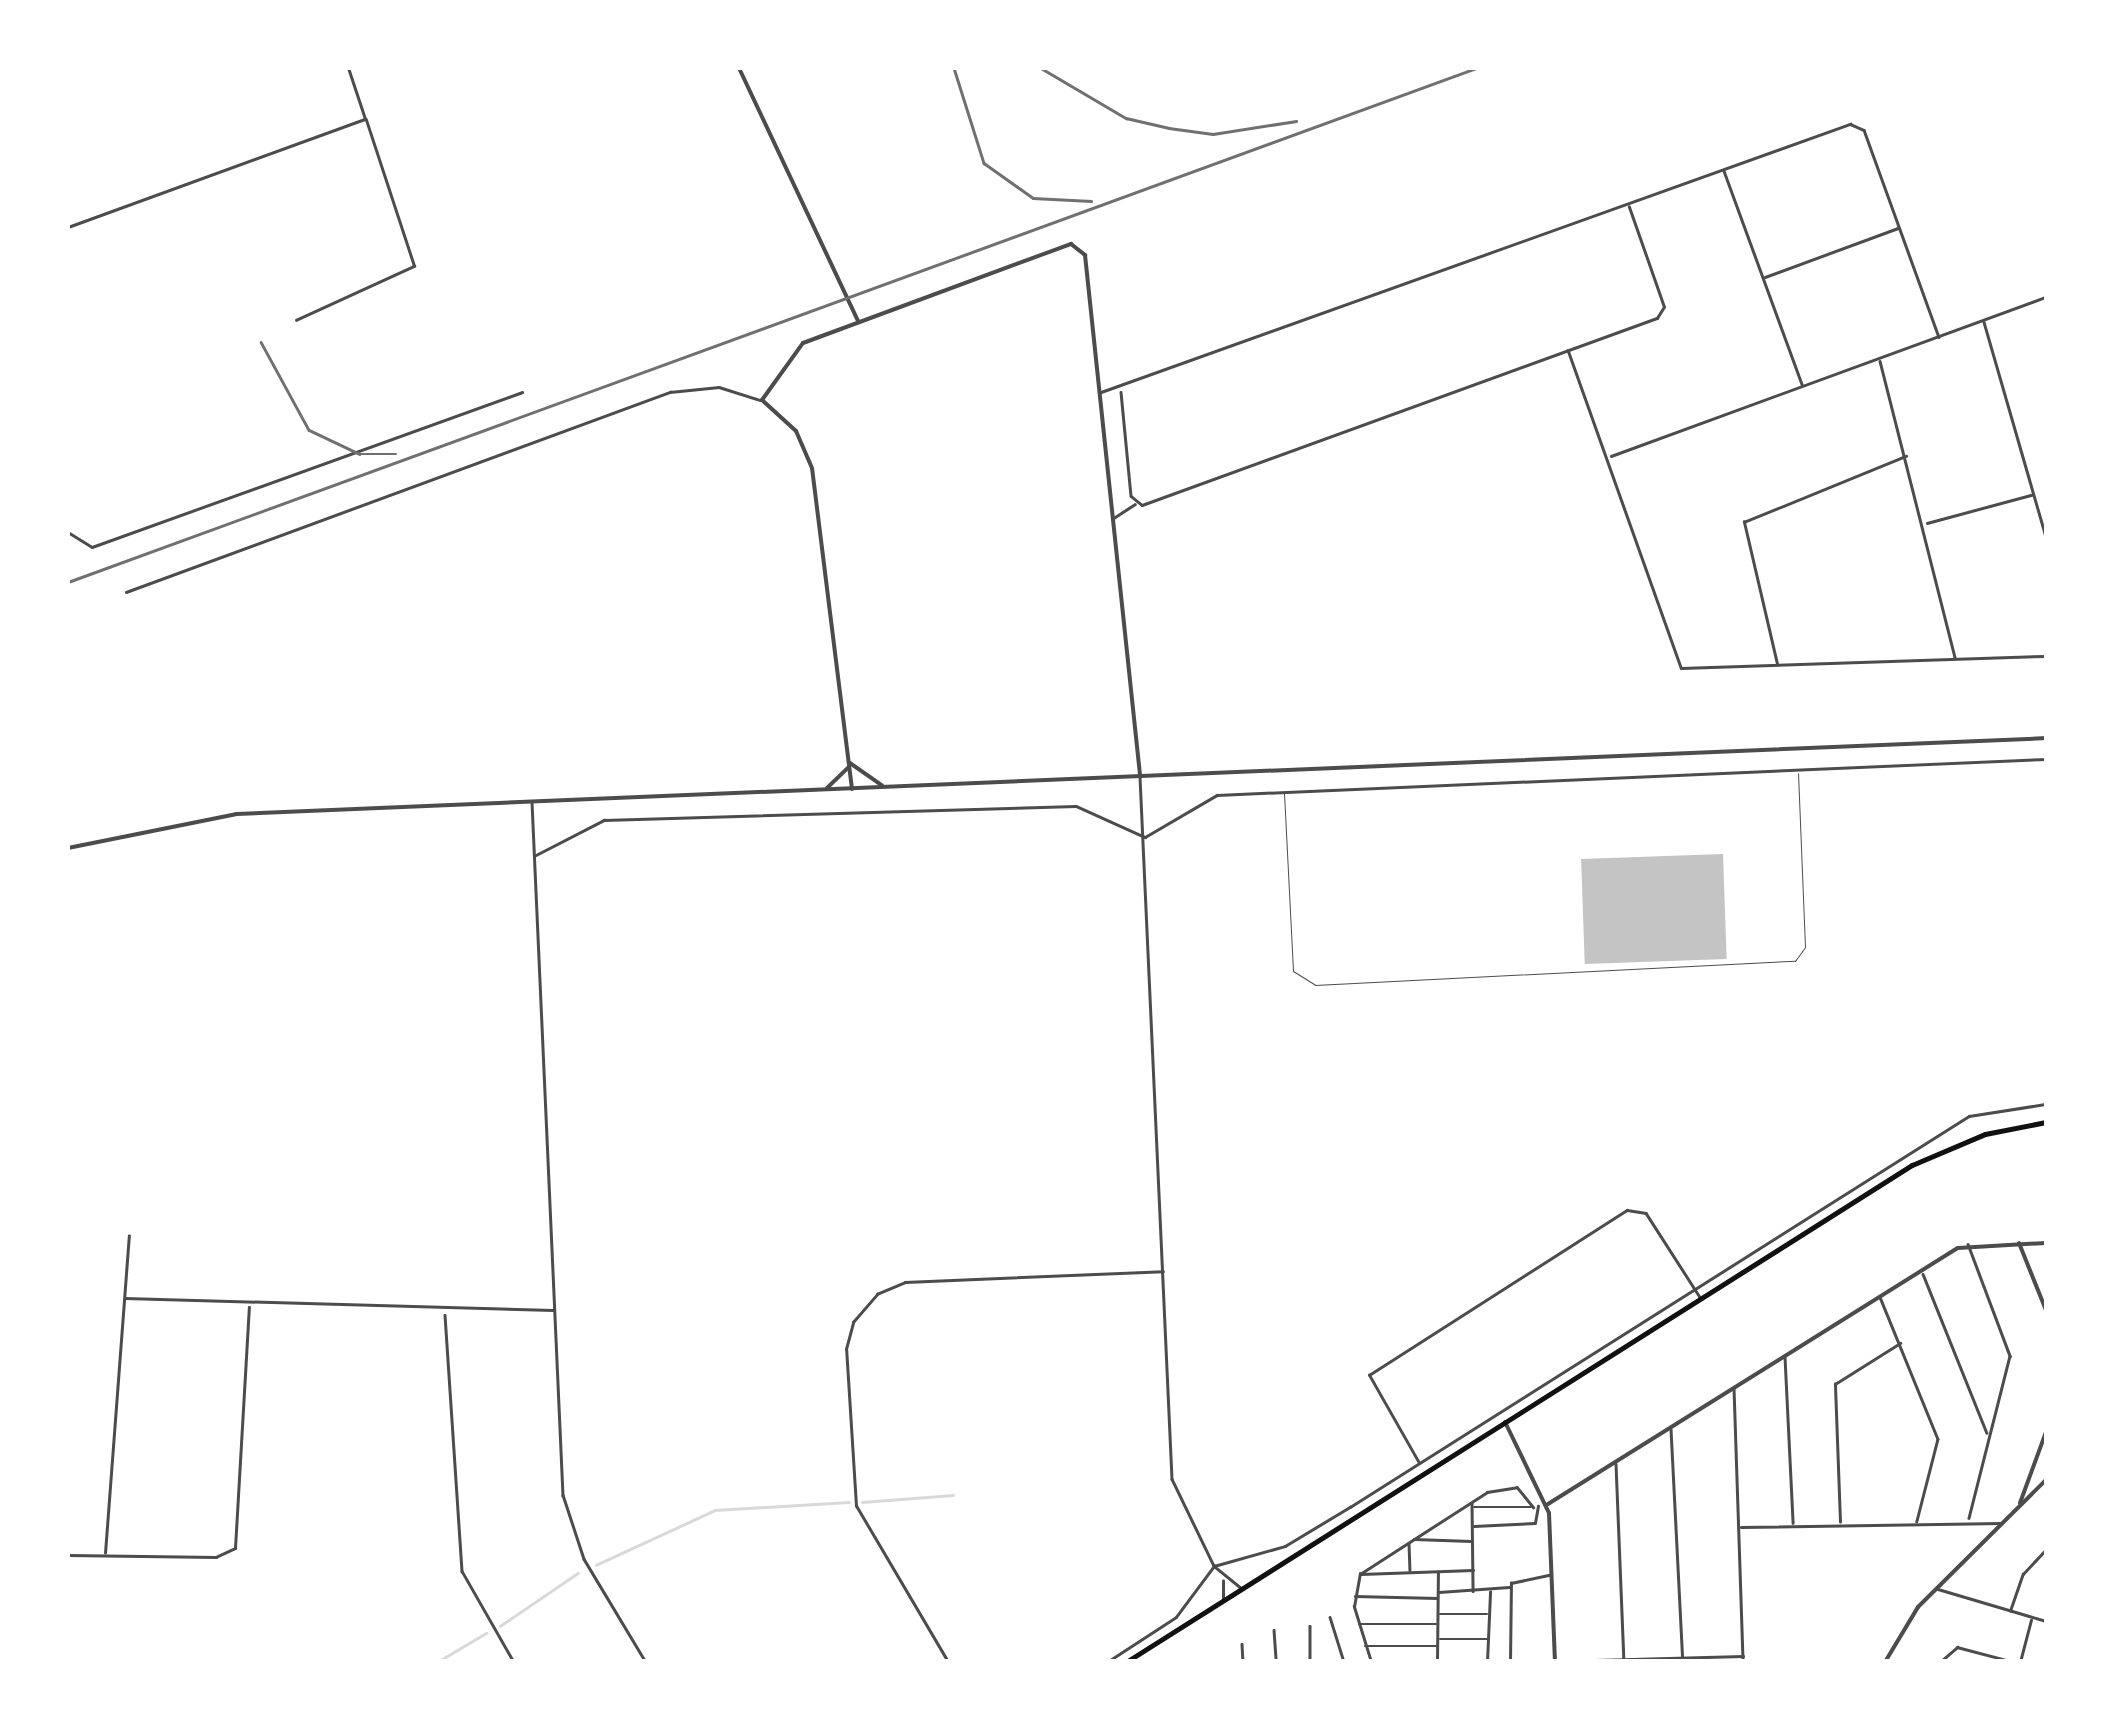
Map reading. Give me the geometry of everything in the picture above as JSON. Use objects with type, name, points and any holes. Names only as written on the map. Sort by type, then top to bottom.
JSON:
[{"type":"main road","points":[[1126,1662],[1934,1154],[2046,1122]]},
{"type":"street","points":[[296,320],[414,266],[348,68]]},
{"type":"street","points":[[739,68],[858,320]]},
{"type":"street","points":[[68,228],[365,119]]},
{"type":"street","points":[[1100,392],[1121,390],[1856,124],[1900,227],[1939,337]]},
{"type":"street","points":[[1724,171],[1802,386]]},
{"type":"street","points":[[1112,519],[1136,504],[1568,350],[1663,311],[1629,206]]},
{"type":"street","points":[[1764,278],[1900,227]]},
{"type":"street","points":[[762,400],[794,349],[858,320],[1075,244],[1084,255],[1145,837],[1172,1479],[1214,1566],[1223,1580],[1242,1588]]},
{"type":"street","points":[[1608,457],[2046,298]]},
{"type":"street","points":[[1984,321],[2046,536]]},
{"type":"street","points":[[1568,350],[1681,668],[2046,656]]},
{"type":"street","points":[[1879,360],[1926,524],[1956,661]]},
{"type":"street","points":[[126,592],[670,392],[720,387],[762,400],[796,431],[812,468],[852,788]]},
{"type":"street","points":[[1121,390],[1136,504]]},
{"type":"street","points":[[68,532],[92,548],[522,392]]},
{"type":"street","points":[[1777,664],[1744,522],[1906,456]]},
{"type":"street","points":[[1926,524],[2034,494]]},
{"type":"street","points":[[2040,507],[2046,505]]},
{"type":"street","points":[[68,848],[206,816],[2046,738]]},
{"type":"street","points":[[1145,837],[1212,796],[2046,759]]},
{"type":"street","points":[[850,763],[886,787]]},
{"type":"street","points":[[822,790],[850,763]]},
{"type":"street","points":[[532,800],[555,1310],[569,1520],[646,1662]]},
{"type":"street","points":[[534,856],[604,820],[1076,806],[1145,837]]},
{"type":"street","points":[[1106,1662],[1176,1617],[1214,1566],[1285,1546],[1969,1116],[2046,1104]]},
{"type":"street","points":[[1419,1463],[1368,1379],[1632,1208],[1652,1221],[1701,1298]]},
{"type":"street","points":[[105,1556],[129,1236]]},
{"type":"street","points":[[2019,1243],[2046,1310]]},
{"type":"street","points":[[1472,1505],[1548,1504],[1968,1244],[2046,1244]]},
{"type":"street","points":[[1968,1244],[2009,1350],[1969,1518]]},
{"type":"street","points":[[948,1662],[856,1506],[846,1349],[853,1322],[873,1298],[905,1282],[1163,1271]]},
{"type":"street","points":[[1922,1271],[1988,1434]]},
{"type":"street","points":[[1880,1296],[1938,1439],[1917,1522]]},
{"type":"street","points":[[126,1298],[445,1313],[555,1310]]},
{"type":"street","points":[[68,1556],[216,1557],[235,1548],[248,1306]]},
{"type":"street","points":[[445,1313],[462,1570],[514,1662]]},
{"type":"street","points":[[1840,1524],[1834,1384],[1900,1343]]},
{"type":"street","points":[[1785,1355],[1793,1526]]},
{"type":"street","points":[[1734,1387],[1743,1662]]},
{"type":"street","points":[[2018,1507],[2046,1431],[2046,1418]]},
{"type":"street","points":[[1505,1421],[1548,1504],[1555,1661],[1743,1656]]},
{"type":"street","points":[[1670,1427],[1683,1659]]},
{"type":"street","points":[[1616,1462],[1624,1660]]},
{"type":"street","points":[[1885,1662],[1937,1589],[2046,1480]]},
{"type":"street","points":[[1371,1662],[1357,1624],[1353,1596],[1360,1574],[1472,1505],[1517,1487],[1535,1507],[1534,1523],[1472,1526]]},
{"type":"street","points":[[2038,1488],[2046,1496]]},
{"type":"street","points":[[1472,1505],[1473,1591]]},
{"type":"street","points":[[1739,1527],[1969,1518],[2002,1523]]},
{"type":"street","points":[[1411,1540],[1472,1541]]},
{"type":"street","points":[[1410,1572],[1411,1540]]},
{"type":"street","points":[[2010,1611],[2024,1574],[2046,1549]]},
{"type":"street","points":[[1360,1574],[1474,1570]]},
{"type":"street","points":[[1437,1662],[1438,1571]]},
{"type":"street","points":[[1510,1662],[1510,1587],[1519,1576],[1553,1574]]},
{"type":"street","points":[[1222,1601],[1223,1580]]},
{"type":"street","points":[[1353,1596],[1438,1595],[1510,1587]]},
{"type":"street","points":[[1937,1589],[2046,1621]]},
{"type":"street","points":[[1487,1662],[1490,1590]]},
{"type":"street","points":[[1439,1614],[1489,1614]]},
{"type":"street","points":[[1330,1617],[1344,1662]]},
{"type":"street","points":[[2020,1662],[2032,1617]]},
{"type":"street","points":[[1357,1624],[1438,1624]]},
{"type":"street","points":[[1310,1626],[1310,1662]]},
{"type":"street","points":[[1274,1630],[1276,1662]]},
{"type":"street","points":[[1438,1639],[1489,1639]]},
{"type":"street","points":[[1242,1644],[1243,1662]]},
{"type":"street","points":[[1365,1646],[1438,1646]]},
{"type":"street","points":[[1940,1662],[1957,1646],[2014,1662]]},
{"type":"lane","points":[[1284,794],[1293,972],[1310,985],[1795,961],[1805,947],[1798,773]]},
{"type":"building","points":[[1723,854],[1727,959],[1585,964],[1581,859]]},
{"type":"waterway","points":[[862,1502],[953,1495]]},
{"type":"waterway","points":[[596,1565],[715,1510],[849,1502]]},
{"type":"waterway","points":[[500,1626],[578,1573]]},
{"type":"waterway","points":[[437,1662],[486,1633]]},
{"type":"railway","points":[[954,68],[984,163],[1033,198],[1091,201]]},
{"type":"railway","points":[[1041,68],[1126,118],[1169,128],[1213,134],[1296,121]]},
{"type":"railway","points":[[68,582],[1476,68]]},
{"type":"railway","points":[[261,342],[309,430],[360,454],[396,454]]}]
